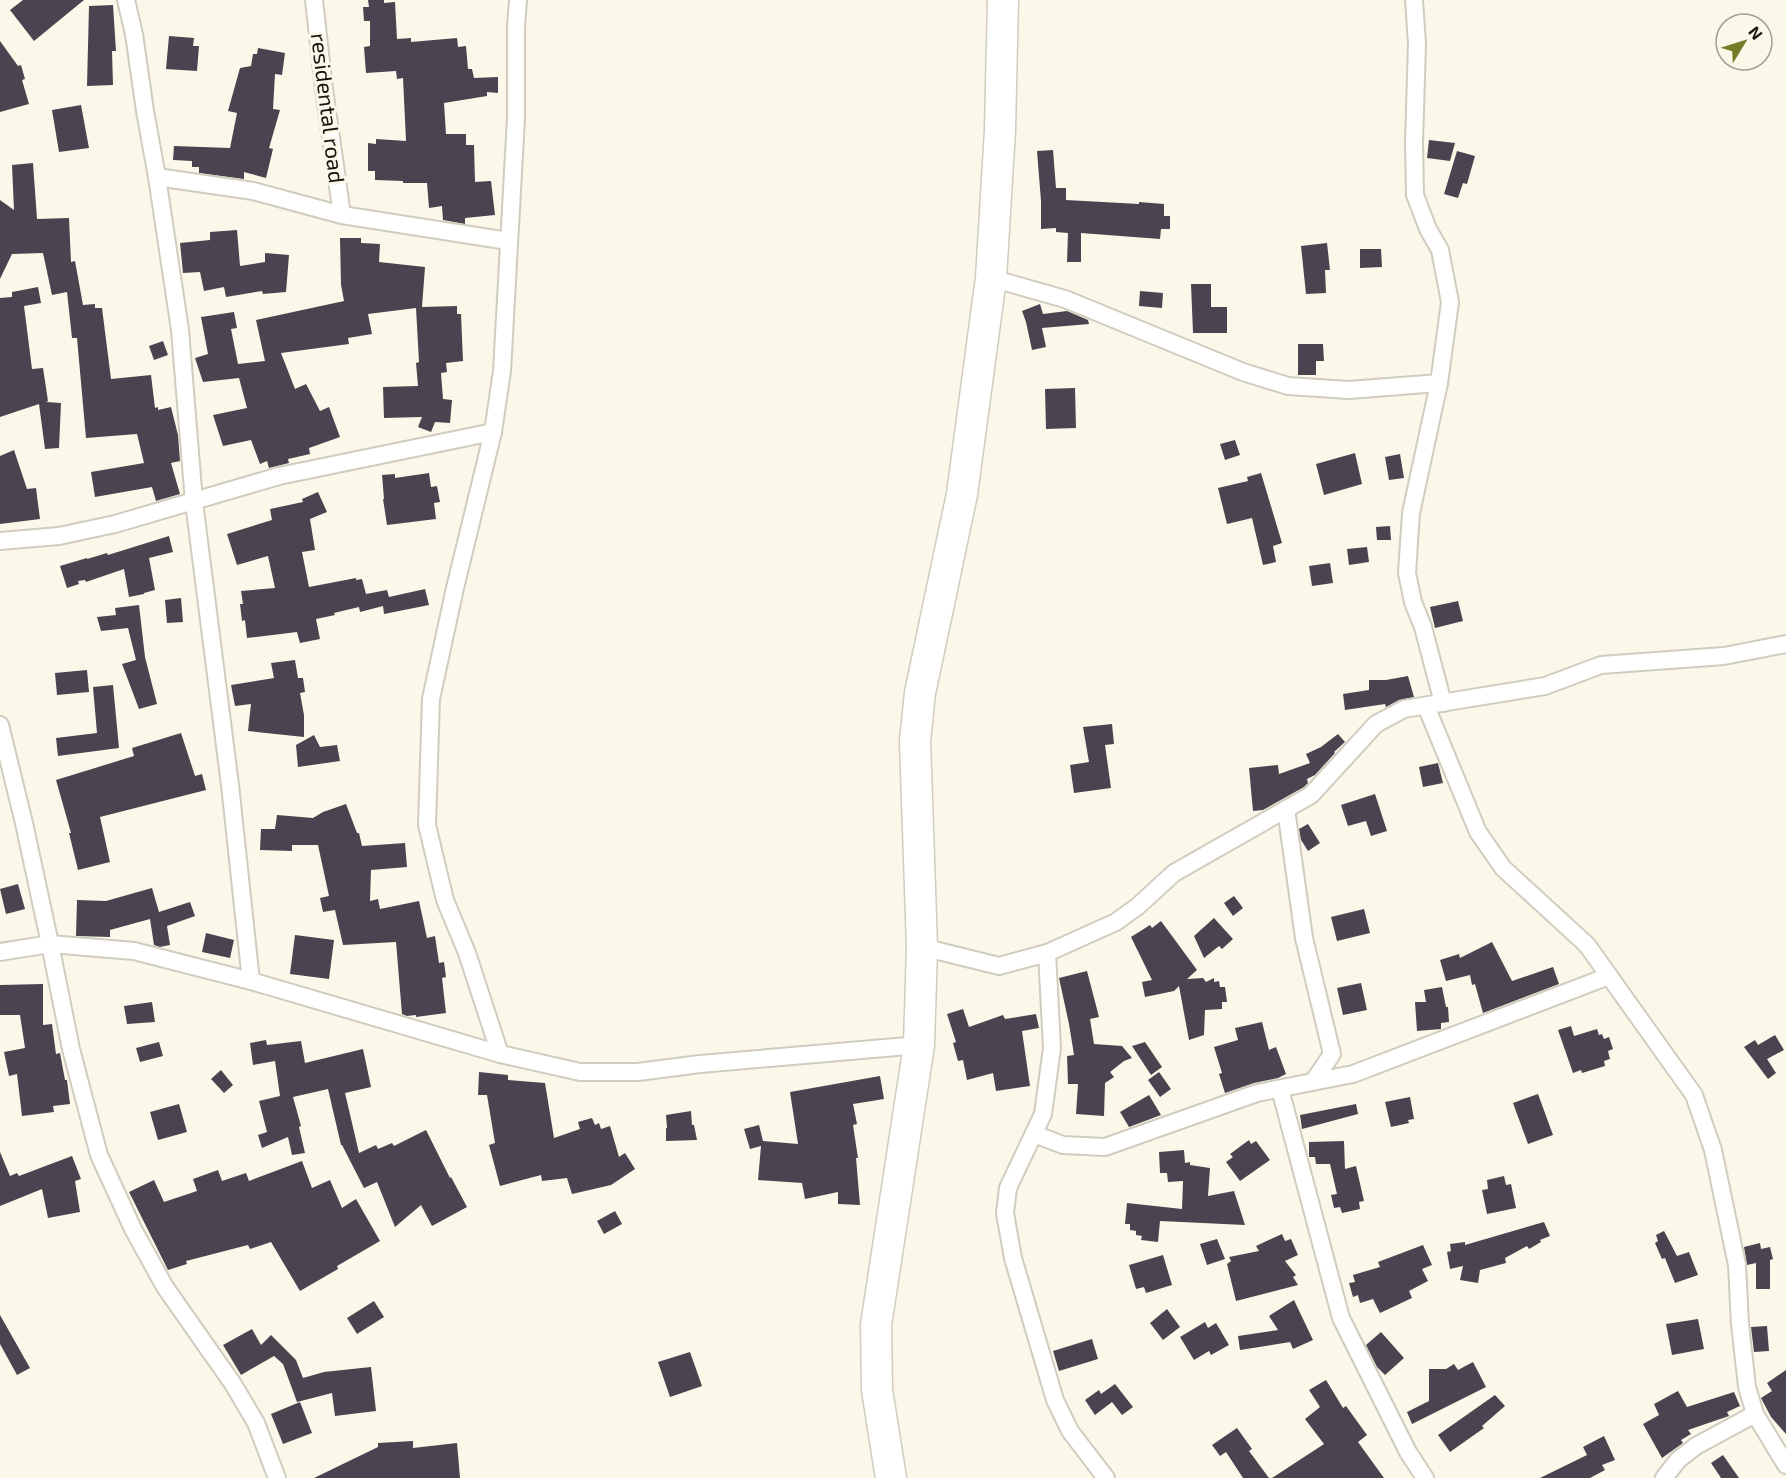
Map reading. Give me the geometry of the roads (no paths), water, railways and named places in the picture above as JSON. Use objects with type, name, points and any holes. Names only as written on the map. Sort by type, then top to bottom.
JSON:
[{"type":"highway","points":[[891,1478],[878,1390],[876,1324],[919,1045],[922,946],[915,741],[920,693],[962,494],[991,278],[1000,130],[1004,0]]},
{"type":"street","points":[[126,0],[134,34],[145,111],[158,177],[180,330],[194,502],[230,785],[251,981]]},
{"type":"street","name":"residental road","points":[[315,0],[324,89],[342,215]]},
{"type":"street","points":[[500,1054],[467,953],[445,900],[427,825],[431,699],[493,432],[502,370],[516,118],[518,0]]},
{"type":"street","points":[[1414,0],[1415,195],[1428,229],[1440,250],[1450,303],[1439,383],[1411,513],[1407,573],[1413,602],[1423,627],[1443,703]]},
{"type":"street","points":[[158,177],[254,191],[342,215],[508,241]]},
{"type":"street","points":[[991,278],[1065,299],[1244,372],[1288,386],[1349,390],[1439,383]]},
{"type":"street","points":[[0,541],[59,536],[115,524],[279,476],[493,432]]},
{"type":"street","points":[[922,946],[999,966],[1047,953],[1116,922],[1138,906],[1174,873],[1311,795],[1376,724],[1404,709],[1545,686],[1601,665],[1725,656],[1786,644]]},
{"type":"street","points":[[1426,706],[1478,832],[1503,868],[1587,945],[1694,1095],[1713,1150],[1737,1265],[1740,1324],[1747,1387],[1755,1414],[1786,1465]]},
{"type":"street","points":[[0,724],[24,823],[70,1049],[99,1155],[133,1229],[165,1287],[233,1384],[256,1423],[277,1478]]},
{"type":"street","points":[[1286,809],[1304,938],[1332,1054],[1313,1082]]},
{"type":"street","points":[[0,952],[50,944],[134,951],[251,981],[500,1054],[580,1072],[638,1072],[700,1064],[919,1045]]},
{"type":"street","points":[[1047,953],[1052,1048],[1042,1114],[1008,1188],[1005,1213],[1013,1258],[1055,1400],[1070,1431],[1106,1478]]},
{"type":"street","points":[[1034,1134],[1063,1145],[1105,1147],[1257,1093],[1353,1074],[1609,976]]},
{"type":"street","points":[[1280,1089],[1341,1318],[1408,1452],[1425,1478]]},
{"type":"street","points":[[1664,1478],[1678,1460],[1696,1446],[1755,1414]]}]
